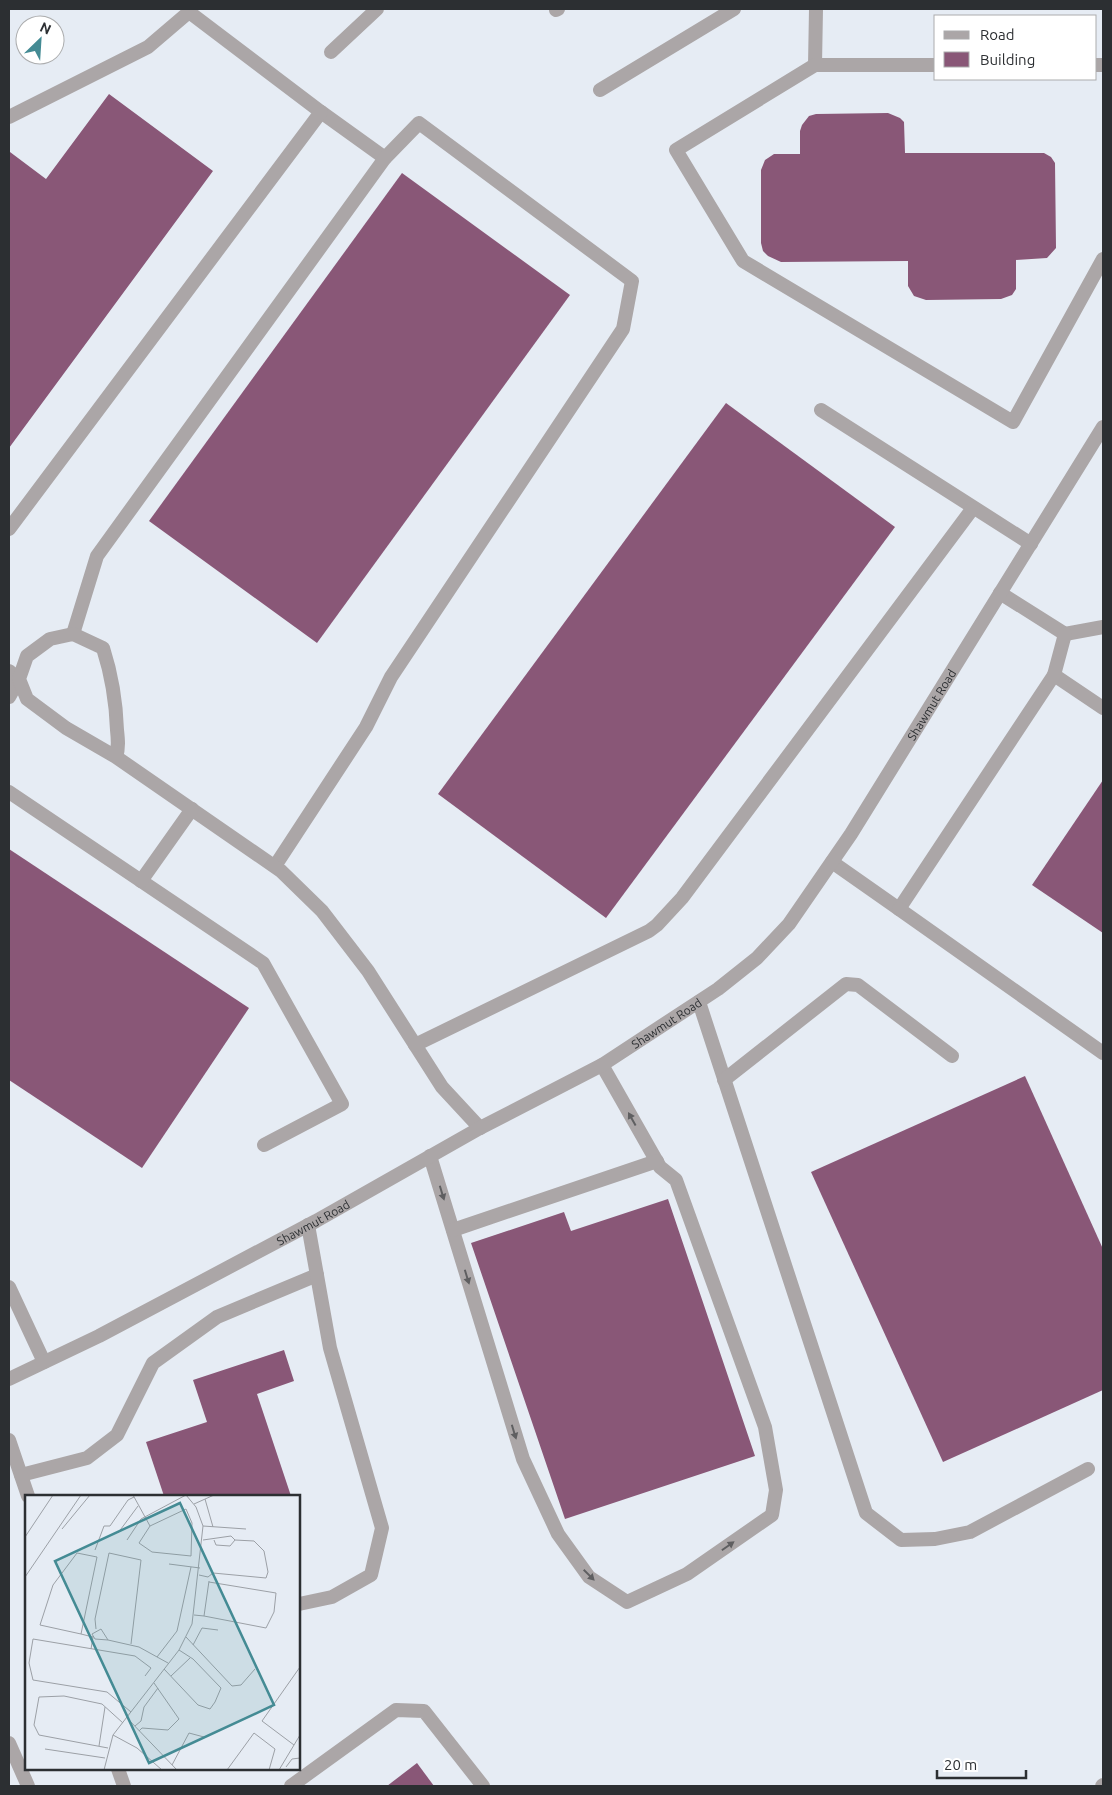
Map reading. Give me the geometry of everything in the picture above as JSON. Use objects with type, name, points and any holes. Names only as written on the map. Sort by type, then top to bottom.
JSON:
[{"type":"street","points":[[331,52],[377,9]]},
{"type":"street","points":[[600,90],[734,9]]},
{"type":"street","points":[[815,65],[816,9]]},
{"type":"street","points":[[9,117],[148,47],[189,12],[385,158]]},
{"type":"street","points":[[934,65],[815,65],[676,150],[743,260],[1013,422],[1103,259]]},
{"type":"street","points":[[9,529],[321,112]]},
{"type":"street","points":[[73,634],[97,556],[385,158],[419,123],[632,281],[623,329],[391,677],[366,727],[275,866]]},
{"type":"street","points":[[821,410],[1031,544]]},
{"type":"street","name":"Shawmut Road","points":[[9,1380],[99,1336],[308,1225],[480,1128],[602,1065],[718,989],[757,958],[789,924],[851,834],[1103,427]]},
{"type":"street","points":[[415,1045],[649,930],[657,924],[688,890],[973,508]]},
{"type":"street","points":[[1000,593],[1065,634],[1103,627]]},
{"type":"street","points":[[9,697],[14,675],[27,656],[50,639],[73,634],[103,648],[112,679],[117,723],[118,750],[116,757]]},
{"type":"street","points":[[899,909],[1054,674],[1065,634]]},
{"type":"street","points":[[1054,674],[1103,708]]},
{"type":"street","points":[[14,675],[27,699],[66,728],[116,757],[275,866],[322,911],[368,971],[442,1087],[480,1128]]},
{"type":"street","points":[[9,792],[263,963],[342,1104],[264,1145]]},
{"type":"street","points":[[141,881],[192,809]]},
{"type":"street","points":[[832,862],[1103,1054]]},
{"type":"street","points":[[724,1080],[846,984],[858,985],[952,1056]]},
{"type":"street","points":[[699,1002],[866,1513],[901,1540],[935,1539],[970,1532],[1088,1469]]},
{"type":"street","points":[[430,1156],[520,1450],[530,1476],[558,1534],[589,1577],[627,1602],[687,1574],[772,1515],[776,1490],[765,1427],[676,1180],[660,1167],[656,1161],[602,1065]]},
{"type":"street","points":[[453,1230],[656,1161]]},
{"type":"street","points":[[300,1604],[332,1598],[371,1575],[382,1528],[330,1348],[308,1225]]},
{"type":"street","points":[[21,1475],[87,1458],[116,1435],[153,1363],[217,1317],[317,1275]]},
{"type":"street","points":[[9,1287],[44,1362]]},
{"type":"street","points":[[9,1440],[28,1495]]},
{"type":"street","points":[[291,1786],[396,1710],[424,1711],[483,1786]]},
{"type":"street","points":[[9,1743],[28,1786]]},
{"type":"street","points":[[118,1770],[124,1786]]},
{"type":"building","points":[[109,94],[213,171],[9,448],[9,154],[10,152],[46,179]]},
{"type":"building","points":[[888,113],[900,118],[904,122],[905,153],[1044,153],[1051,157],[1055,163],[1056,248],[1047,258],[1016,260],[1016,289],[1012,295],[1001,299],[926,300],[914,296],[908,286],[908,261],[781,262],[768,256],[763,251],[761,243],[761,170],[765,160],[774,154],[800,154],[800,131],[809,116],[816,114]]},
{"type":"building","points":[[402,173],[570,295],[317,643],[149,521]]},
{"type":"building","points":[[726,403],[895,527],[606,918],[438,794]]},
{"type":"building","points":[[1103,780],[1103,933],[1032,885]]},
{"type":"building","points":[[9,849],[249,1008],[142,1168],[9,1080]]},
{"type":"building","points":[[1025,1076],[1103,1249],[1103,1390],[943,1462],[811,1172]]},
{"type":"building","points":[[668,1199],[755,1456],[565,1519],[471,1243],[564,1212],[571,1231]]},
{"type":"building","points":[[284,1350],[294,1381],[257,1394],[291,1495],[164,1495],[146,1442],[207,1422],[193,1380]]},
{"type":"building","points":[[417,1763],[434,1786],[387,1786]]}]
